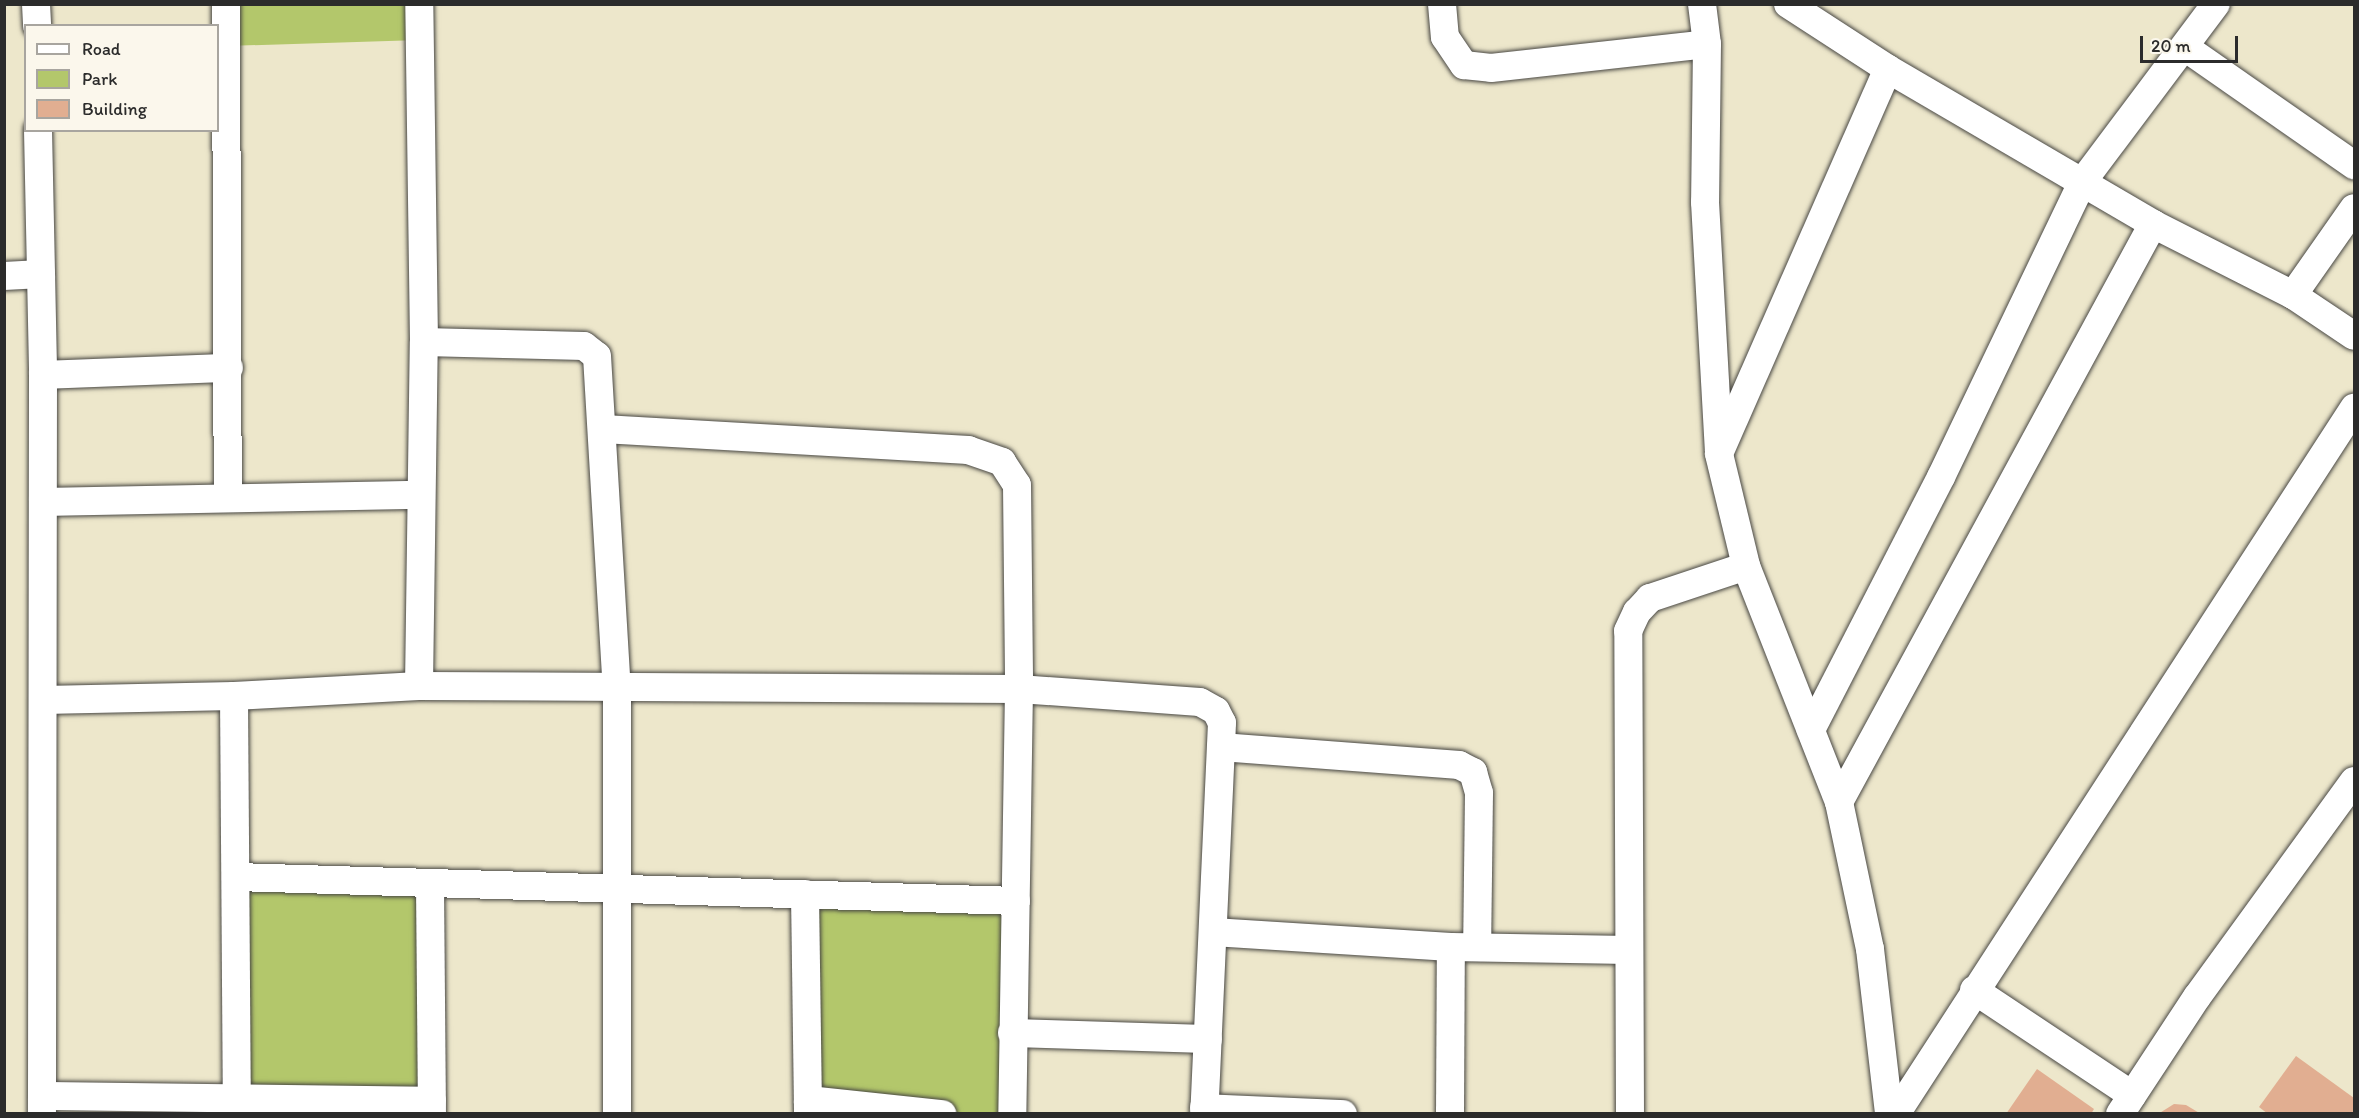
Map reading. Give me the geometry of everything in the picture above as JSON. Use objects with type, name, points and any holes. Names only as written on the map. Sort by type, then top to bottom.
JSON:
[{"type":"street","points":[[36,4],[37,24]]},
{"type":"street","points":[[226,4],[228,498]]},
{"type":"street","points":[[419,4],[424,342],[419,495],[419,686]]},
{"type":"street","points":[[1442,4],[1445,37],[1464,65],[1491,68],[1707,44]]},
{"type":"street","points":[[1702,4],[1707,44],[1706,202],[1719,454],[1746,566],[1839,802],[1870,949],[1889,1113]]},
{"type":"street","points":[[1788,4],[1888,69],[2153,224],[2293,295],[2355,336]]},
{"type":"street","points":[[1811,730],[1941,477],[2083,181],[2186,48],[2216,4]]},
{"type":"street","points":[[2186,48],[2355,165]]},
{"type":"street","points":[[1719,454],[1888,69]]},
{"type":"street","points":[[38,132],[44,375],[42,1105],[237,1096],[432,1107],[430,885]]},
{"type":"street","points":[[2293,295],[2355,208]]},
{"type":"street","points":[[1839,802],[2153,224]]},
{"type":"street","points":[[4,276],[41,274]]},
{"type":"street","points":[[424,342],[584,346],[597,356],[617,688],[617,1113]]},
{"type":"street","points":[[44,375],[229,368]]},
{"type":"street","points":[[1896,1113],[2355,408]]},
{"type":"street","points":[[603,429],[968,450],[1002,462],[1017,485],[1019,689],[1012,1113]]},
{"type":"street","points":[[43,502],[419,495]]},
{"type":"street","points":[[1630,1113],[1628,631],[1637,612],[1650,598],[1746,566]]},
{"type":"street","points":[[43,700],[234,696],[419,686],[1019,689],[1200,702],[1216,711],[1222,723],[1204,1111],[1343,1113]]},
{"type":"street","points":[[234,696],[237,1096]]},
{"type":"street","points":[[1221,747],[1459,765],[1473,772],[1479,794],[1450,1113]]},
{"type":"street","points":[[1974,990],[2126,1104],[2197,997],[2355,781]]},
{"type":"street","points":[[236,877],[430,885],[1016,901]]},
{"type":"street","points":[[805,894],[808,1107],[942,1113]]},
{"type":"street","points":[[1213,932],[1464,947],[1629,950]]},
{"type":"street","points":[[1012,1033],[1208,1039]]},
{"type":"green space","points":[[226,5],[419,5],[420,40],[226,46]]},
{"type":"green space","points":[[236,877],[430,885],[432,1101],[237,1096]]},
{"type":"green space","points":[[805,894],[1016,901],[1012,1113],[942,1113],[808,1100]]},
{"type":"building","points":[[2296,1056],[2354,1098],[2354,1114],[2268,1114],[2259,1107]]},
{"type":"building","points":[[2037,1069],[2094,1109],[2091,1114],[2006,1114]]},
{"type":"building","points":[[2174,1104],[2186,1105],[2201,1114],[2158,1114]]}]
